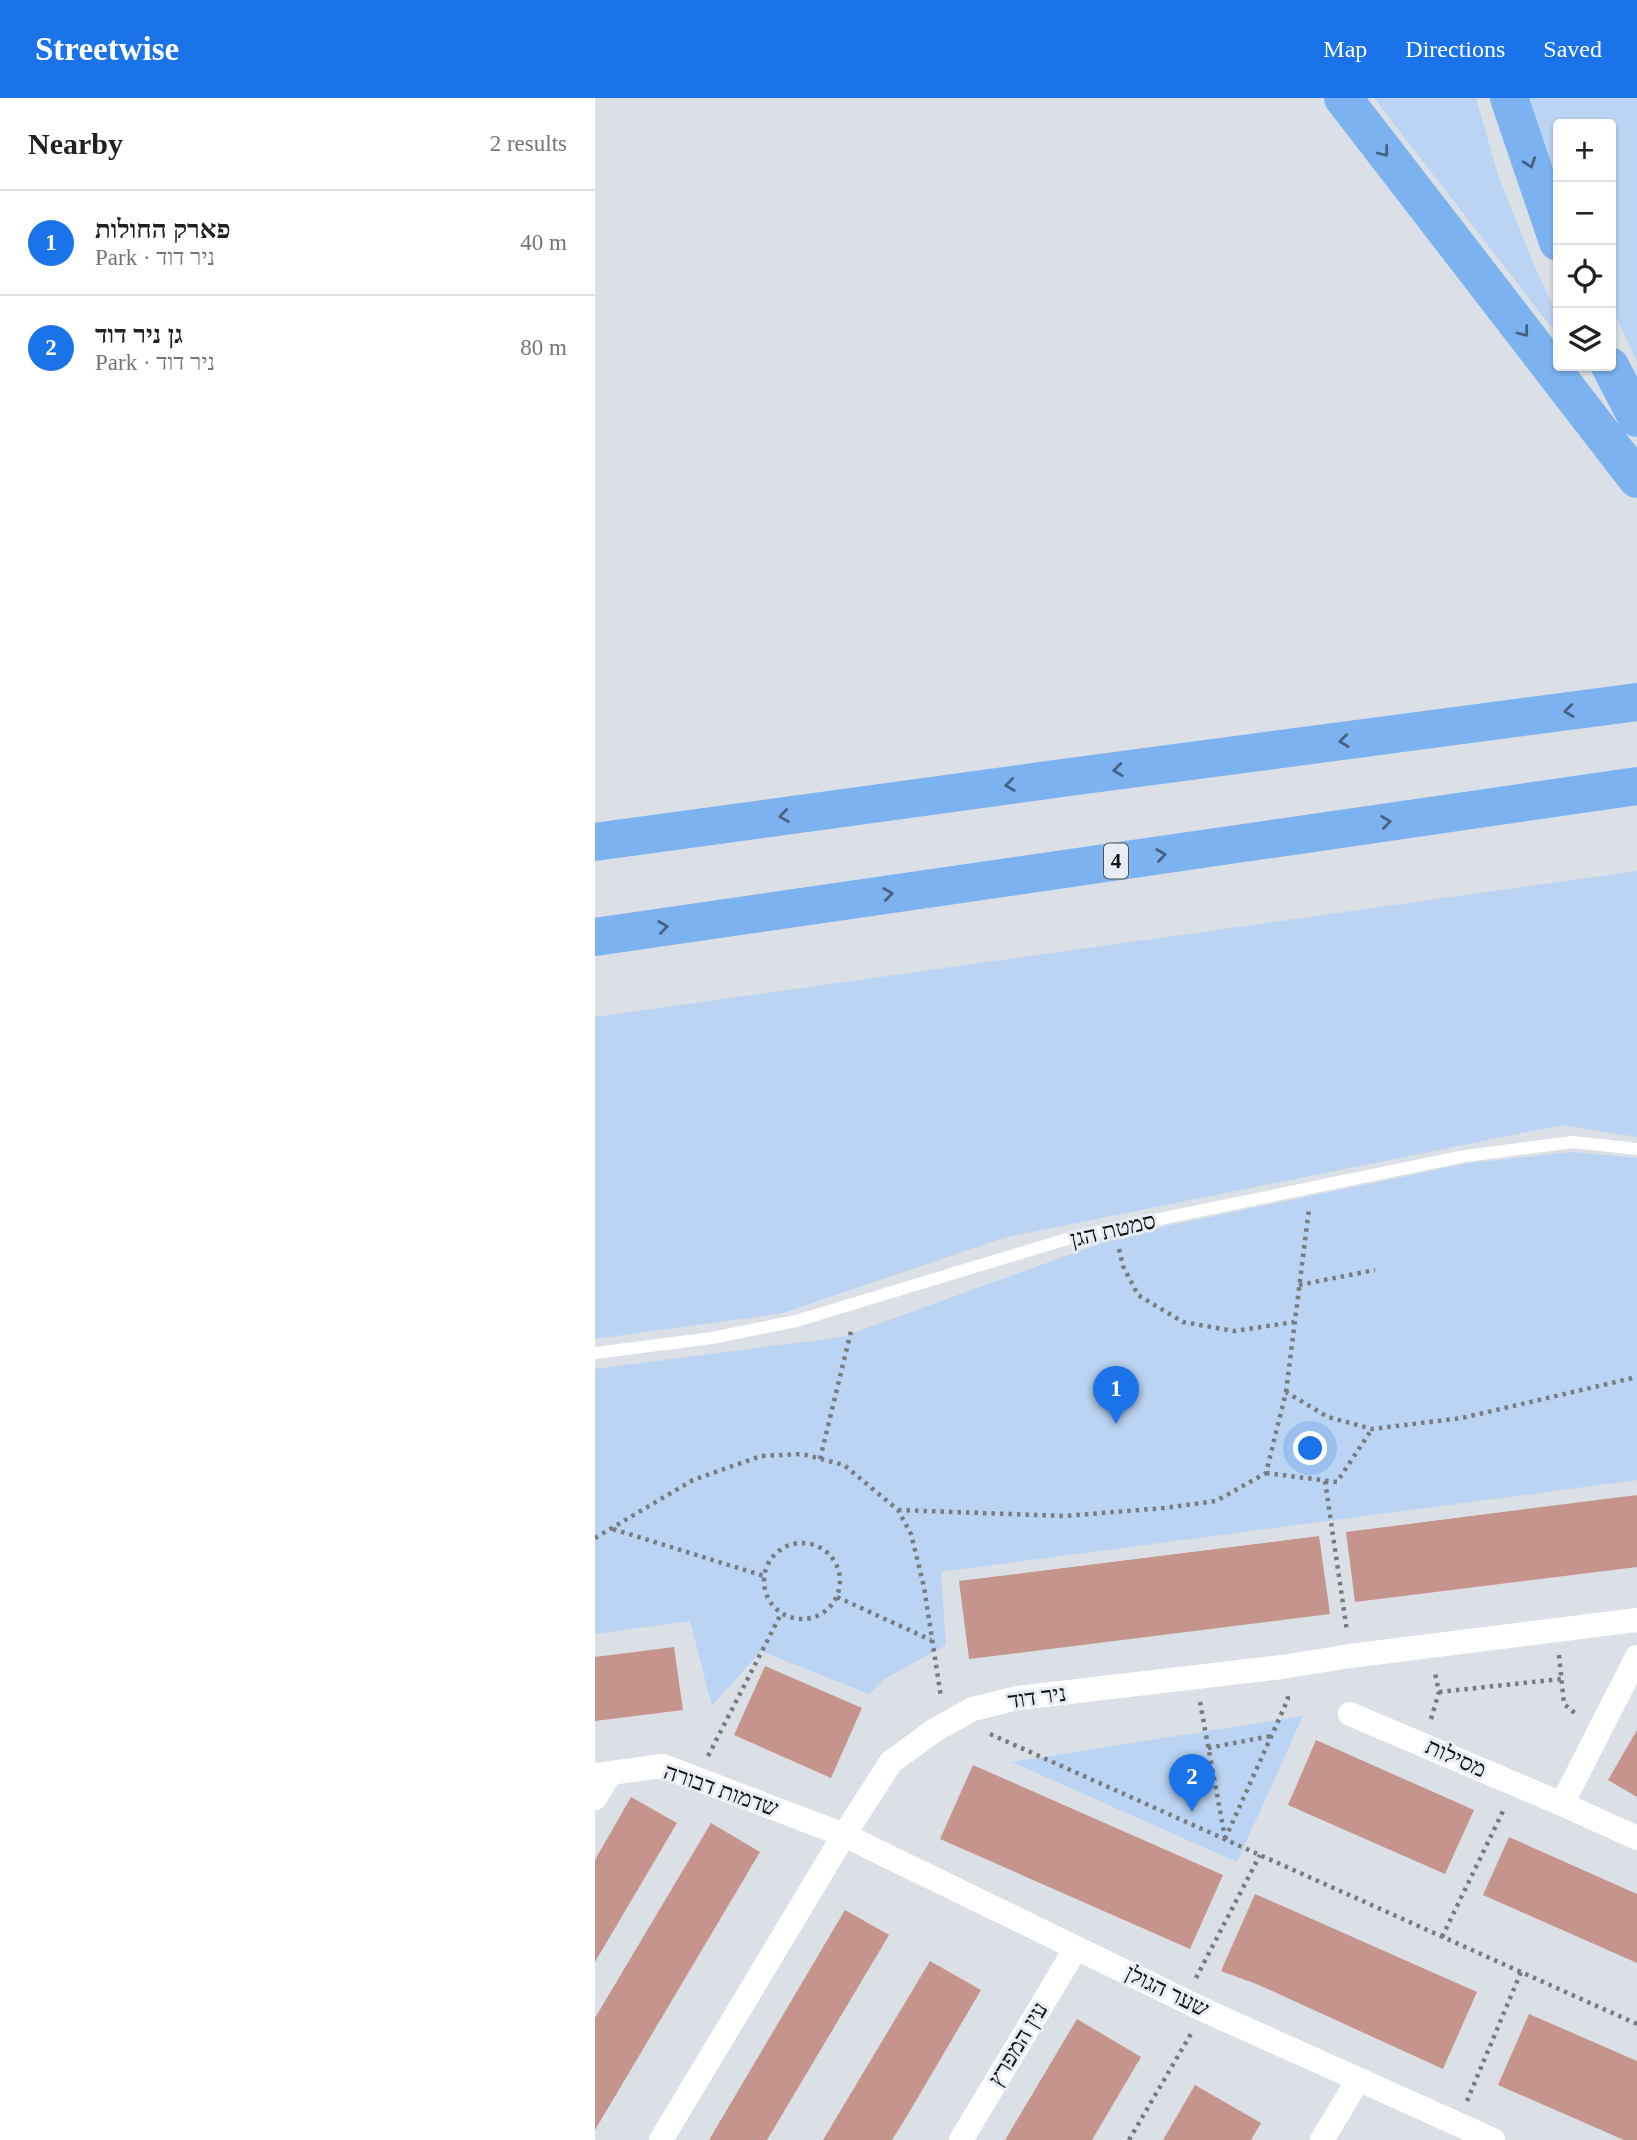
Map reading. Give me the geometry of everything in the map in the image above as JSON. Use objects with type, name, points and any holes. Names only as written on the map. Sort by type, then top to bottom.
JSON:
[{"type":"highway","points":[[1343,98],[1637,479]]},
{"type":"highway","points":[[1509,98],[1553,227]]},
{"type":"highway","points":[[1613,371],[1637,418]]},
{"type":"highway","points":[[595,842],[1637,702]]},
{"type":"highway","name":"4","points":[[595,937],[1637,786]]},
{"type":"street","name":"ניר דוד","points":[[661,2140],[844,1835],[891,1762],[945,1724],[973,1709],[1018,1698],[1196,1678],[1637,1620]]},
{"type":"street","points":[[1562,1804],[1637,1657]]},
{"type":"street","name":"מסילות","points":[[1350,1713],[1637,1838]]},
{"type":"street","name":"שדמות דבורה","points":[[603,1774],[663,1766],[844,1835]]},
{"type":"street","points":[[595,1798],[603,1774]]},
{"type":"street","name":"שער הגולן","points":[[844,1835],[1194,2005],[1493,2140]]},
{"type":"street","name":"עין המפרץ","points":[[961,2140],[1076,1948]]},
{"type":"street","points":[[1322,2140],[1358,2080]]},
{"type":"lane","name":"סמטת הגן","points":[[595,1353],[712,1338],[796,1321],[1077,1236],[1465,1156],[1573,1142],[1637,1149]]},
{"type":"path","points":[[1266,1473],[1286,1392],[1310,1204]]},
{"type":"path","points":[[1118,1244],[1123,1266],[1137,1295],[1183,1322],[1234,1331],[1294,1322]]},
{"type":"path","points":[[1299,1285],[1375,1270]]},
{"type":"path","points":[[820,1459],[859,1303]]},
{"type":"path","points":[[1286,1392],[1328,1417],[1372,1429],[1462,1418],[1637,1377]]},
{"type":"path","points":[[898,1510],[1065,1516],[1216,1501],[1266,1473],[1337,1482],[1372,1429]]},
{"type":"path","points":[[595,1538],[693,1480],[761,1456],[802,1454],[844,1465],[898,1510],[911,1534],[924,1587],[945,1724],[1225,1839],[1637,2024]]},
{"type":"path","points":[[1325,1480],[1350,1656]]},
{"type":"path","points":[[612,1528],[764,1576]]},
{"type":"path","points":[[799,1543],[824,1550],[834,1559],[839,1571],[837,1597],[830,1608],[819,1616],[806,1619],[781,1614],[767,1597],[764,1576],[768,1563],[775,1553],[799,1543]]},
{"type":"path","points":[[837,1597],[931,1640]]},
{"type":"path","points":[[696,1778],[781,1614]]},
{"type":"path","points":[[1556,1630],[1564,1704],[1598,1733]]},
{"type":"path","points":[[1423,1743],[1439,1692],[1428,1647]]},
{"type":"path","points":[[1225,1839],[1288,1699],[1282,1667]]},
{"type":"path","points":[[1196,1678],[1225,1839]]},
{"type":"path","points":[[1439,1692],[1561,1679]]},
{"type":"path","points":[[1208,1748],[1272,1736]]},
{"type":"path","points":[[1442,1937],[1516,1784]]},
{"type":"path","points":[[1129,2140],[1194,2005],[1260,1855]]},
{"type":"path","points":[[1458,2124],[1521,1972]]},
{"type":"shaded area","points":[[1374,98],[1476,98],[1499,178],[1553,306],[1553,330]]},
{"type":"shaded area","points":[[1528,98],[1637,98],[1637,362],[1616,317],[1616,119],[1553,119],[1553,168]]},
{"type":"shaded area","points":[[1637,871],[1637,1137],[1562,1125],[1003,1238],[783,1313],[595,1339],[595,1017]]},
{"type":"shaded area","points":[[1572,1152],[1637,1158],[1637,1480],[941,1572],[946,1645],[886,1678],[869,1694],[761,1651],[712,1706],[690,1621],[595,1634],[595,1369],[842,1337],[1124,1235],[1469,1163]]},
{"type":"shaded area","points":[[1303,1716],[1237,1862],[1012,1762]]},
{"type":"building","points":[[1637,1495],[1637,1567],[1355,1602],[1346,1532]]},
{"type":"building","points":[[1319,1536],[1330,1614],[969,1659],[959,1581]]},
{"type":"building","points":[[674,1647],[683,1710],[595,1721],[595,1657]]},
{"type":"building","points":[[765,1666],[862,1708],[831,1778],[734,1735]]},
{"type":"building","points":[[1637,1730],[1637,1797],[1608,1780]]},
{"type":"building","points":[[1316,1740],[1474,1810],[1445,1874],[1288,1805]]},
{"type":"building","points":[[973,1765],[1223,1875],[1190,1949],[940,1839]]},
{"type":"building","points":[[631,1797],[677,1823],[595,1962],[595,1860]]},
{"type":"building","points":[[711,1823],[760,1852],[595,2130],[595,2018]]},
{"type":"building","points":[[1509,1837],[1637,1894],[1637,1963],[1483,1895]]},
{"type":"building","points":[[1255,1894],[1477,1992],[1443,2069],[1259,1985],[1221,1971]]},
{"type":"building","points":[[845,1910],[889,1935],[767,2140],[709,2140]]},
{"type":"building","points":[[930,1961],[981,1990],[907,2116],[892,2140],[823,2140]]},
{"type":"building","points":[[1529,2014],[1637,2061],[1637,2140],[1624,2140],[1498,2085]]},
{"type":"building","points":[[1077,2019],[1141,2057],[1092,2140],[1005,2140]]},
{"type":"building","points":[[1195,2085],[1261,2123],[1251,2140],[1163,2140]]},
{"type":"place","name":"פארק החולות","points":[[1116,1424]]},
{"type":"place","name":"גן ניר דוד","points":[[1192,1812]]}]
